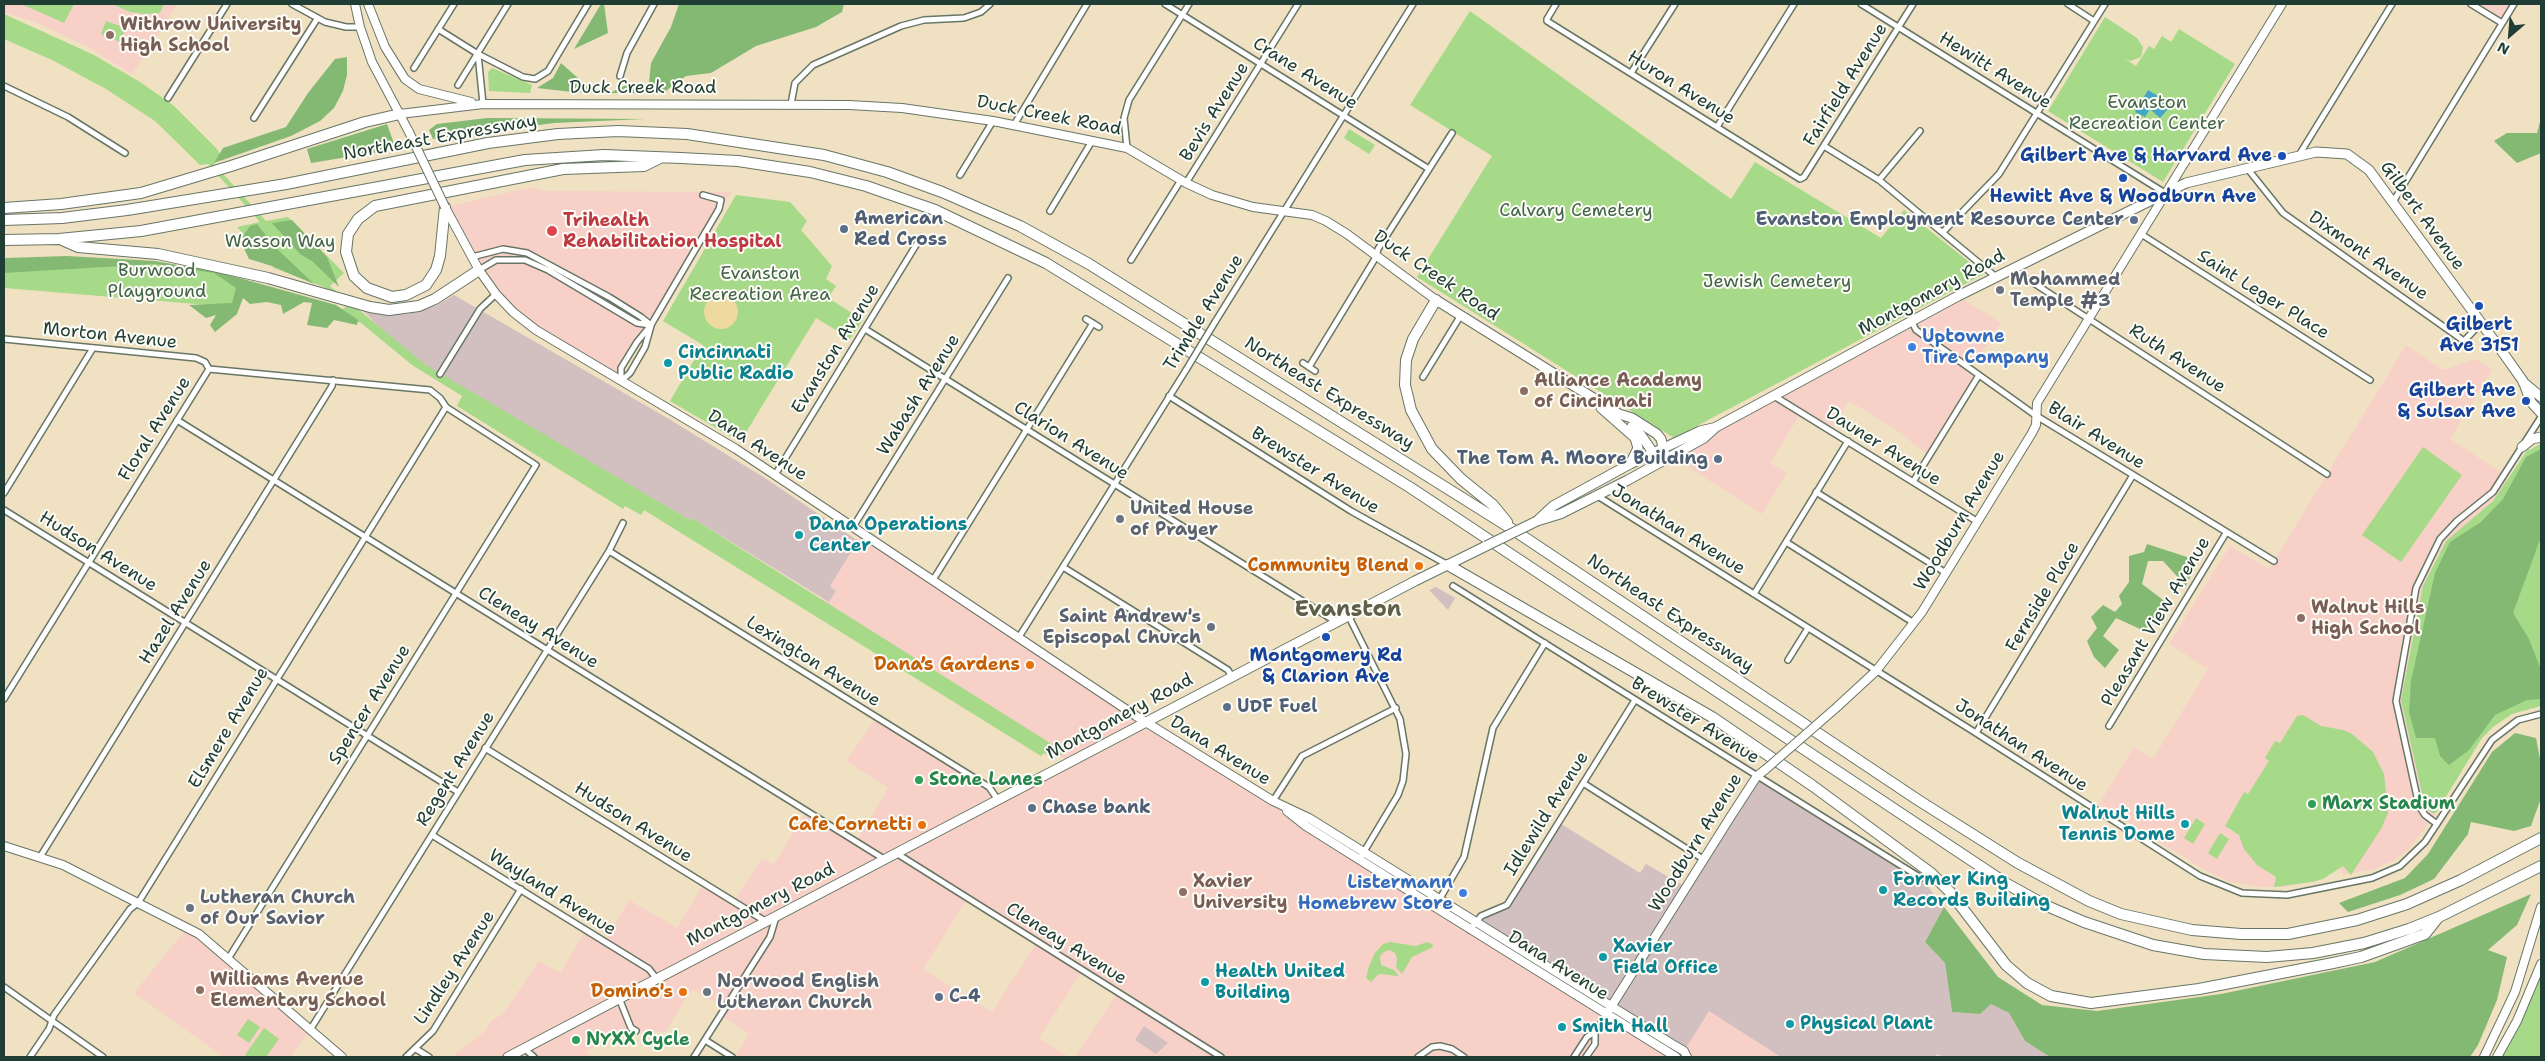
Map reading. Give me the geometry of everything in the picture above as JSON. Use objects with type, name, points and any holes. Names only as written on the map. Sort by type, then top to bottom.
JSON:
[{"type":"highway","points":[[4,208],[61,204],[141,193],[365,122],[400,114]]},
{"type":"highway","name":"Northeast Expressway","points":[[4,220],[62,218],[127,210],[286,184],[488,143],[558,134],[618,131],[687,134],[824,155],[897,175],[942,192],[1020,226],[1089,264],[1215,341],[1512,529],[1918,800],[2009,858],[2058,886],[2121,914],[2192,930],[2241,934],[2288,934],[2357,920],[2407,904],[2461,880],[2537,841]]},
{"type":"highway","name":"Northeast Expressway","points":[[4,240],[59,238],[141,230],[525,160],[604,155],[662,157],[738,161],[810,172],[866,186],[935,210],[1046,263],[1412,488],[2007,884],[2047,906],[2084,922],[2120,936],[2180,951],[2226,956],[2268,957],[2313,953],[2364,942],[2439,917],[2541,866]]},
{"type":"highway","points":[[445,207],[440,256],[436,270],[426,285],[406,295],[392,297],[367,288],[354,276],[346,252],[348,234],[358,219],[375,206],[563,169],[644,166],[662,157]]},
{"type":"highway","points":[[59,238],[78,247],[158,254],[268,278],[370,307],[389,310],[419,306],[435,299],[479,270]]},
{"type":"highway","points":[[1436,300],[1412,339],[1406,360],[1406,385],[1411,410],[1432,449],[1461,479],[1493,505],[1512,529]]},
{"type":"highway","points":[[1448,565],[1712,717],[1813,786],[1931,873],[1950,892],[2006,965],[2027,984],[2051,996],[2092,1002],[2199,989],[2333,963],[2361,957],[2425,934],[2439,917]]},
{"type":"main road","name":"Gilbert Avenue","points":[[2166,193],[2186,183],[2316,152],[2334,152],[2355,158],[2369,170],[2393,202],[2522,381],[2531,402],[2541,413]]},
{"type":"main road","name":"Montgomery Road","points":[[1537,521],[1553,506],[1630,464],[1659,452],[1700,431],[1716,427],[1996,277],[2166,193]]},
{"type":"main road","name":"Duck Creek Road","points":[[1436,300],[1619,414],[1659,452],[1663,461]]},
{"type":"main road","name":"Gilbert Avenue","points":[[2522,381],[2541,397]]},
{"type":"main road","points":[[1593,398],[1605,412],[1624,426],[1635,438],[1638,448],[1630,464]]},
{"type":"main road","points":[[2531,402],[2541,417]]},
{"type":"main road","name":"Duck Creek Road","points":[[1619,414],[1632,418],[1657,434],[1661,439],[1659,452]]},
{"type":"main road","name":"Montgomery Road","points":[[508,1057],[1448,565],[1537,521],[1560,514],[1596,496],[1704,438],[1716,427]]},
{"type":"main road","points":[[2522,447],[2532,439],[2541,437]]},
{"type":"street","points":[[168,98],[227,4]]},
{"type":"street","points":[[292,4],[317,19],[342,26],[360,27]]},
{"type":"street","name":"Dana Avenue","points":[[356,4],[360,27],[378,75],[400,114],[445,207],[479,270],[496,294],[513,312],[536,330],[736,449],[1146,722],[1273,801],[1306,826],[1439,900],[1612,1006],[1684,1052],[1687,1057]]},
{"type":"street","points":[[368,4],[384,47],[406,79],[419,89],[483,104],[478,54]]},
{"type":"street","points":[[414,68],[454,4]]},
{"type":"street","points":[[458,85],[508,4]]},
{"type":"street","points":[[438,29],[478,54],[523,77],[538,78],[548,71],[588,4]]},
{"type":"street","points":[[620,76],[628,53],[654,4]]},
{"type":"street","points":[[791,104],[795,83],[813,65],[901,26],[924,20],[964,18],[982,12],[990,4]]},
{"type":"street","points":[[1014,125],[1087,4]]},
{"type":"street","name":"Crane Avenue","points":[[1165,4],[1429,169]]},
{"type":"street","points":[[1127,148],[1124,118],[1129,100],[1189,4]]},
{"type":"street","name":"Bevis Avenue","points":[[1131,260],[1298,4]]},
{"type":"street","name":"Trimble Avenue","points":[[1019,637],[1413,4]]},
{"type":"street","name":"Huron Avenue","points":[[1556,4],[1548,21],[1800,178]]},
{"type":"street","points":[[1631,73],[1675,4]]},
{"type":"street","points":[[1717,127],[1794,4]]},
{"type":"street","name":"Hewitt Avenue","points":[[1861,4],[2166,193]]},
{"type":"street","name":"Fairfield Avenue","points":[[1800,178],[1804,177],[1913,4]]},
{"type":"street","points":[[2068,4],[2094,21]]},
{"type":"street","points":[[1943,232],[1999,174],[2105,4]]},
{"type":"street","points":[[2300,155],[2392,4]]},
{"type":"street","points":[[2471,4],[2502,23]]},
{"type":"street","points":[[2393,202],[2514,4]]},
{"type":"street","name":"Woodburn Avenue","points":[[1607,1014],[1757,776],[1876,671],[1914,623],[2032,433],[2036,425],[2037,403],[2279,5]]},
{"type":"street","points":[[254,118],[317,19]]},
{"type":"street","points":[[4,86],[68,117],[125,153]]},
{"type":"street","name":"Duck Creek Road","points":[[400,114],[483,104],[791,104],[902,108],[993,121],[1127,148],[1206,193],[1232,202],[1282,212],[1312,215],[1326,220],[1436,300]]},
{"type":"street","points":[[960,175],[993,121]]},
{"type":"street","points":[[1879,180],[1920,130]]},
{"type":"street","points":[[1309,367],[1376,257],[1378,249],[1452,133]]},
{"type":"street","points":[[1050,211],[1092,140]]},
{"type":"street","points":[[1824,146],[1879,180],[1996,277]]},
{"type":"street","name":"Dixmont Avenue","points":[[2247,168],[2283,212],[2464,341],[2481,323]]},
{"type":"street","points":[[621,381],[622,368],[637,342],[651,326],[719,209],[721,200],[703,195]]},
{"type":"street","name":"Saint Leger Place","points":[[2141,234],[2370,380]]},
{"type":"street","name":"Evanston Avenue","points":[[774,475],[921,237]]},
{"type":"street","points":[[472,257],[503,248],[527,253],[609,297],[641,317],[651,326]]},
{"type":"street","points":[[479,270],[496,260],[525,260],[548,270],[637,323],[651,326]]},
{"type":"street","name":"Ruth Avenue","points":[[2012,269],[2327,474]]},
{"type":"street","name":"Wabash Avenue","points":[[853,527],[1008,278]]},
{"type":"street","points":[[440,374],[480,309],[496,294]]},
{"type":"street","points":[[1423,377],[1461,315]]},
{"type":"street","points":[[1086,319],[1099,327]]},
{"type":"street","name":"Blair Avenue","points":[[1912,322],[1916,330],[2035,415],[2274,561]]},
{"type":"street","points":[[933,580],[1093,323]]},
{"type":"street","points":[[621,381],[630,373],[645,347],[651,326]]},
{"type":"street","name":"Clarion Avenue","points":[[865,329],[1339,623]]},
{"type":"street","name":"Morton Avenue","points":[[4,339],[196,358],[204,362],[209,368]]},
{"type":"street","points":[[4,493],[93,348]]},
{"type":"street","points":[[1303,363],[1315,371]]},
{"type":"street","name":"Floral Avenue","points":[[4,699],[209,368],[421,388],[436,394],[446,407]]},
{"type":"street","points":[[1913,482],[1979,376]]},
{"type":"street","name":"Hazel Avenue","points":[[40,857],[332,386],[333,380]]},
{"type":"street","name":"Brewster Avenue","points":[[1169,396],[1351,510],[1448,565]]},
{"type":"street","name":"Dauner Avenue","points":[[1774,396],[1978,522]]},
{"type":"street","name":"Spencer Avenue","points":[[228,959],[536,464],[446,407]]},
{"type":"street","name":"Elsmere Avenue","points":[[30,1057],[52,1022],[54,1015],[130,909],[138,903],[446,407]]},
{"type":"street","points":[[2437,824],[2425,815],[2419,806],[2397,707],[2397,689],[2416,588],[2440,539],[2457,521],[2493,492],[2541,417]]},
{"type":"street","name":"Cleneay Avenue","points":[[177,420],[884,859]]},
{"type":"street","points":[[1754,594],[1848,441]]},
{"type":"street","name":"Fernside Place","points":[[1976,733],[2134,475]]},
{"type":"street","points":[[1816,492],[1946,573]]},
{"type":"street","name":"Jonathan Avenue","points":[[1596,496],[1976,733],[2200,876],[2242,893],[2287,895],[2378,876],[2409,860],[2426,842],[2492,740],[2518,720],[2541,714]]},
{"type":"street","name":"Hudson Avenue","points":[[4,510],[458,792]]},
{"type":"street","name":"Regent Avenue","points":[[310,1030],[609,551],[623,522]]},
{"type":"street","name":"Pleasant View Avenue","points":[[2109,726],[2226,533]]},
{"type":"street","points":[[1786,542],[1914,623]]},
{"type":"street","name":"Lexington Avenue","points":[[609,551],[989,787],[998,800]]},
{"type":"street","points":[[1063,567],[1228,670],[1232,677]]},
{"type":"street","name":"Brewster Avenue","points":[[1454,586],[1921,878]]},
{"type":"street","points":[[1349,617],[1396,708],[1406,742],[1403,781],[1392,806],[1361,856]]},
{"type":"street","points":[[1788,660],[1808,628]]},
{"type":"street","points":[[1435,908],[1464,858],[1492,728],[1545,643]]},
{"type":"street","name":"Idlewild Avenue","points":[[1470,930],[1481,916],[1507,905],[1635,700]]},
{"type":"street","points":[[1273,801],[1302,756],[1396,708]]},
{"type":"street","name":"Hudson Avenue","points":[[485,748],[766,922]]},
{"type":"street","points":[[1583,783],[1703,859]]},
{"type":"street","name":"Wayland Avenue","points":[[432,835],[649,969],[656,978]]},
{"type":"street","points":[[4,846],[63,865],[199,934],[342,1057]]},
{"type":"street","name":"Cleneay Avenue","points":[[896,853],[1221,1057]]},
{"type":"street","name":"Dana Avenue","points":[[1361,856],[1435,908],[1676,1057]]},
{"type":"street","name":"Lindley Avenue","points":[[406,1057],[433,1031],[521,889]]},
{"type":"street","points":[[2484,1057],[2515,992],[2541,907]]},
{"type":"street","points":[[694,1057],[770,936],[776,917]]},
{"type":"street","points":[[2498,1057],[2541,964]]},
{"type":"street","points":[[4,987],[103,1057]]},
{"type":"street","points":[[619,998],[631,1028],[636,1031]]},
{"type":"street","points":[[1574,1057],[1587,1037],[1595,1032],[1607,1014]]},
{"type":"street","points":[[1586,1057],[1595,1044],[1595,1032]]},
{"type":"street","points":[[705,1040],[732,1057]]},
{"type":"street","points":[[1418,1057],[1432,1047],[1440,1046],[1452,1049],[1464,1057]]},
{"type":"street","points":[[416,1049],[430,1057]]},
{"type":"street","points":[[525,1049],[534,1057]]},
{"type":"shaded area","name":"Withrow University High School","points":[[4,4],[178,4],[132,74],[86,46],[37,23],[4,12]]},
{"type":"shaded area","points":[[2471,4],[2514,4],[2502,23]]},
{"type":"shaded area","points":[[532,187],[544,191],[732,192],[719,209],[697,249],[622,368],[621,381],[556,342],[496,294],[445,207]]},
{"type":"shaded area","points":[[454,295],[669,419],[768,480],[858,541],[830,586],[836,591],[829,602],[692,518],[690,520],[436,372],[397,344],[362,310],[382,314],[407,314],[436,306]]},
{"type":"shaded area","points":[[1958,296],[2001,323],[1971,369],[1979,375],[1929,456],[1895,429],[1849,401],[1830,430],[1801,413],[1770,463],[1787,473],[1762,514],[1672,457]]},
{"type":"shaded area","name":"Walnut Hills High School","points":[[2406,345],[2443,370],[2476,359],[2492,370],[2450,439],[2510,478],[2493,501],[2446,541],[2433,563],[2420,598],[2401,700],[2425,807],[2430,812],[2436,813],[2409,849],[2393,861],[2374,869],[2344,875],[2339,868],[2285,887],[2259,887],[2228,881],[2203,869],[2099,804],[2134,747],[2153,759],[2208,669],[2169,644],[2230,546],[2269,569]]},
{"type":"shaded area","name":"Xavier University","points":[[863,533],[1146,722],[1470,929],[1503,908],[1558,822],[1640,873],[1646,864],[1944,1057],[1075,1057],[1117,993],[1083,970],[1039,1038],[1069,1057],[735,1057],[749,1034],[721,1015],[725,1008],[692,989],[665,1032],[636,1031],[631,1028],[586,1051],[593,1057],[452,1057],[484,1032],[492,1020],[502,1015],[539,961],[560,973],[586,931],[605,942],[629,900],[677,928],[704,883],[733,901],[762,859],[774,864],[807,811],[856,842],[888,788],[846,761],[876,718],[989,787],[998,799],[1069,762],[820,602]],"holes":[[[967,899],[1037,942],[992,1012],[923,969]]]},
{"type":"shaded area","points":[[1436,587],[1455,598],[1448,610],[1429,590]]},
{"type":"shaded area","points":[[1757,776],[1921,878],[1944,907],[1925,942],[1945,963],[1952,1012],[1980,1014],[1991,1003],[2009,1013],[2025,1041],[2050,1057],[1944,1057],[1937,1054],[1935,1057],[1781,1057],[1709,1011],[1684,1051],[1478,919],[1503,908],[1558,822],[1640,873],[1646,864],[1686,887]]},
{"type":"shaded area","name":"Williams Avenue Elementary School","points":[[187,928],[310,1030],[290,1057],[224,1057],[134,993]]},
{"type":"shaded area","points":[[1144,1026],[1168,1043],[1156,1054],[1135,1040]]},
{"type":"green space","points":[[21,4],[74,4],[64,23]]},
{"type":"green space","points":[[112,4],[164,4],[160,13],[144,14],[130,12]]},
{"type":"green space","points":[[601,4],[604,4],[608,33],[574,49]]},
{"type":"green space","points":[[679,4],[844,4],[842,12],[816,27],[756,46],[711,73],[686,76],[663,93],[610,93],[628,84],[648,92],[651,63],[671,27]]},
{"type":"green space","points":[[1470,11],[1731,199],[1755,162],[1881,238],[1904,210],[1984,274],[1674,438],[1417,277],[1492,156],[1410,105]]},
{"type":"green space","name":"Wasson Way","points":[[4,14],[94,55],[140,82],[173,105],[217,149],[221,156],[214,164],[266,221],[288,217],[344,273],[330,286],[426,365],[690,520],[692,518],[1066,753],[1053,759],[1044,753],[1041,756],[644,510],[641,515],[625,506],[623,509],[457,406],[462,396],[412,365],[361,323],[344,317],[341,310],[346,307],[324,287],[274,268],[237,227],[260,222],[208,164],[200,165],[155,121],[106,89],[52,60],[4,39]]},
{"type":"green space","name":"Evanston Recreation Center","points":[[2105,17],[2137,38],[2143,47],[2141,57],[2130,61],[2125,59],[2136,66],[2149,46],[2154,49],[2162,36],[2171,42],[2179,29],[2235,64],[2163,182],[2048,111]]},
{"type":"green space","points":[[106,21],[126,28],[120,42],[101,34]]},
{"type":"green space","points":[[347,57],[347,75],[343,91],[334,108],[320,121],[291,136],[214,163],[223,148],[286,127],[308,93],[335,59]]},
{"type":"green space","points":[[561,63],[588,87],[610,93],[572,92],[537,88],[553,78]]},
{"type":"green space","points":[[492,68],[532,85],[530,93],[489,91],[488,72]]},
{"type":"green space","points":[[487,118],[645,119],[554,123],[433,139],[429,130],[437,124]]},
{"type":"green space","points":[[2541,118],[2541,153],[2517,163],[2494,141],[2507,133],[2537,133]]},
{"type":"green space","points":[[387,124],[396,149],[311,163],[307,149]]},
{"type":"green space","points":[[1349,129],[1375,145],[1369,154],[1344,138]]},
{"type":"green space","name":"Evanston Recreation Area","points":[[736,195],[790,202],[807,221],[801,230],[832,266],[826,279],[836,286],[828,298],[863,320],[850,339],[816,318],[740,442],[670,401],[703,345],[663,321]]},
{"type":"green space","points":[[292,220],[327,257],[339,287],[312,261],[300,254],[272,223]]},
{"type":"green space","points":[[257,224],[275,247],[314,284],[272,266],[249,259],[240,240],[250,226]]},
{"type":"green space","points":[[67,256],[155,261],[218,272],[336,305],[358,320],[357,325],[334,320],[327,328],[307,325],[312,303],[304,302],[283,314],[281,305],[267,302],[250,304],[243,298],[237,314],[215,332],[210,325],[216,315],[206,318],[189,305],[232,303],[236,288],[214,273],[155,264],[4,273],[4,258]]},
{"type":"green space","name":"Burwood Playground","points":[[4,260],[158,262],[213,272],[237,282],[238,291],[233,307],[4,288]]},
{"type":"green space","points":[[2541,443],[2541,706],[2512,714],[2493,727],[2482,738],[2436,813],[2432,813],[2425,807],[2401,700],[2423,586],[2446,541],[2493,501],[2528,449],[2530,450]]},
{"type":"green space","points":[[2423,447],[2462,475],[2401,562],[2362,535]]},
{"type":"green space","points":[[2541,449],[2541,537],[2513,613],[2529,639],[2541,670],[2540,699],[2527,700],[2495,715],[2469,750],[2449,765],[2440,756],[2435,738],[2416,738],[2409,712],[2411,681],[2435,573],[2450,542],[2481,522],[2503,499],[2526,457]]},
{"type":"green space","points":[[2147,544],[2187,557],[2193,570],[2186,586],[2163,561],[2148,561],[2142,584],[2171,606],[2154,617],[2151,634],[2116,618],[2103,636],[2119,650],[2105,668],[2094,657],[2087,641],[2097,628],[2091,617],[2103,605],[2115,612],[2122,604],[2119,596],[2129,582],[2129,556],[2144,552]]},
{"type":"green space","name":"Marx Stadium","points":[[2303,715],[2321,726],[2343,730],[2352,734],[2373,752],[2384,774],[2388,813],[2381,829],[2351,875],[2343,866],[2323,879],[2274,887],[2276,877],[2257,865],[2244,849],[2239,835],[2225,826],[2244,792],[2248,794],[2269,761],[2265,758],[2275,741],[2280,743],[2297,716]]},
{"type":"green space","points":[[2515,733],[2536,738],[2541,764],[2541,798],[2531,826],[2514,831],[2471,822],[2468,834],[2434,879],[2400,895],[2348,912],[2339,903],[2405,878],[2428,854],[2492,752]]},
{"type":"green space","points":[[2196,818],[2205,824],[2193,844],[2184,838]]},
{"type":"green space","points":[[2220,833],[2229,839],[2217,859],[2208,853]]},
{"type":"green space","points":[[2531,894],[2517,925],[2488,950],[2507,957],[2497,1000],[2478,1045],[2470,1057],[2050,1057],[2025,1041],[2009,1013],[1991,1004],[1980,1014],[1952,1012],[1945,963],[1925,942],[1944,907],[1998,977],[2042,1005],[2097,1011],[2221,994],[2375,962]]},
{"type":"green space","points":[[1390,942],[1416,946],[1427,942],[1432,944],[1433,947],[1412,957],[1402,974],[1396,967],[1397,958],[1395,953],[1389,950],[1384,952],[1380,956],[1381,965],[1394,970],[1399,976],[1379,974],[1371,982],[1366,978],[1375,953],[1383,944]]},
{"type":"green space","points":[[2541,964],[2541,1057],[2498,1057]]},
{"type":"green space","points":[[248,1019],[260,1027],[249,1043],[237,1035]]},
{"type":"green space","points":[[264,1028],[279,1039],[266,1057],[248,1057],[245,1055]]},
{"type":"sand","points":[[721,295],[733,300],[738,312],[733,324],[721,329],[709,324],[704,312],[709,300]]},
{"type":"water","points":[[2148,90],[2158,96],[2155,100],[2166,98],[2169,103],[2168,109],[2160,118],[2150,109],[2145,117],[2135,112]]},
{"type":"place","name":"Withrow University High School","points":[[110,35]]},
{"type":"place","name":"Gilbert Ave & Harvard Ave","points":[[2282,156]]},
{"type":"place","name":"Hewitt Ave & Woodburn Ave","points":[[2123,178]]},
{"type":"place","name":"Evanston Employment Resource Center","points":[[2134,220]]},
{"type":"place","name":"American Red Cross","points":[[844,229]]},
{"type":"place","name":"Trihealth Rehabilitation Hospital","points":[[552,231]]},
{"type":"place","name":"Mohammed Temple #3","points":[[2000,290]]},
{"type":"place","name":"Gilbert Ave 3151","points":[[2479,306]]},
{"type":"place","name":"Uptowne Tire Company","points":[[1912,347]]},
{"type":"place","name":"Cincinnati Public Radio","points":[[668,363]]},
{"type":"place","name":"Alliance Academy of Cincinnati","points":[[1524,391]]},
{"type":"place","name":"Gilbert Ave & Sulsar Ave","points":[[2526,401]]},
{"type":"place","name":"The Tom A. Moore Building","points":[[1718,459]]},
{"type":"place","name":"United House of Prayer","points":[[1120,519]]},
{"type":"place","name":"Dana Operations Center","points":[[799,535]]},
{"type":"place","name":"Community Blend","points":[[1419,566]]},
{"type":"place","name":"Walnut Hills High School","points":[[2301,618]]},
{"type":"place","name":"Saint Andrew's Episcopal Church","points":[[1211,627]]},
{"type":"place","name":"Montgomery Rd & Clarion Ave","points":[[1326,637]]},
{"type":"place","name":"Dana’s Gardens","points":[[1030,665]]},
{"type":"place","name":"UDF Fuel","points":[[1227,707]]},
{"type":"place","name":"Stone Lanes","points":[[919,780]]},
{"type":"place","name":"Marx Stadium","points":[[2312,804]]},
{"type":"place","name":"Chase bank","points":[[1032,808]]},
{"type":"place","name":"Walnut Hills Tennis Dome","points":[[2185,824]]},
{"type":"place","name":"Cafe Cornetti","points":[[922,825]]},
{"type":"place","name":"Former King Records Building","points":[[1883,890]]},
{"type":"place","name":"Xavier University","points":[[1183,892]]},
{"type":"place","name":"Listermann Homebrew Store","points":[[1463,893]]},
{"type":"place","name":"Lutheran Church of Our Savior","points":[[190,908]]},
{"type":"place","name":"Xavier Field Office","points":[[1603,957]]},
{"type":"place","name":"Health United Building","points":[[1205,982]]},
{"type":"place","name":"Williams Avenue Elementary School","points":[[200,990]]},
{"type":"place","name":"Domino's","points":[[683,992]]},
{"type":"place","name":"Norwood English Lutheran Church","points":[[707,992]]},
{"type":"place","name":"C-4","points":[[939,997]]},
{"type":"place","name":"Physical Plant","points":[[1790,1024]]},
{"type":"place","name":"Smith Hall","points":[[1562,1027]]},
{"type":"place","name":"NYXX Cycle","points":[[576,1040]]},
{"type":"district","name":"Evanston","points":[[1348,610]]},
{"type":"park label","name":"Calvary Cemetery","points":[[1576,211]]},
{"type":"park label","name":"Jewish Cemetery","points":[[1777,282]]}]
